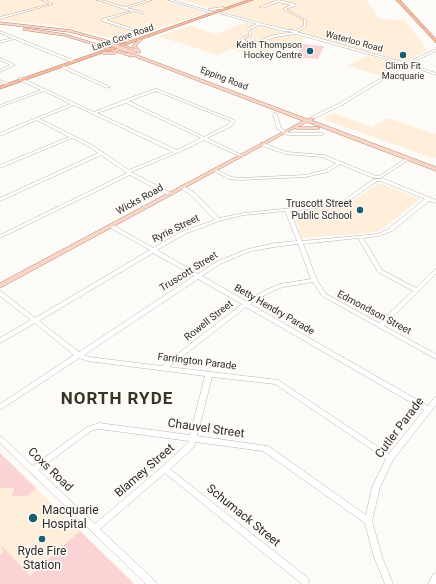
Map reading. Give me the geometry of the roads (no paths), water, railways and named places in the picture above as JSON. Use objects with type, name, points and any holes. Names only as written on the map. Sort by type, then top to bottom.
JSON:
[{"type":"highway","name":"Lane Cove Road","points":[[121,45],[216,12],[245,0]]},
{"type":"highway","name":"Lane Cove Road","points":[[103,45],[110,49],[140,40],[251,0]]},
{"type":"highway","points":[[398,0],[436,42]]},
{"type":"highway","points":[[401,0],[436,38]]},
{"type":"highway","name":"Lane Cove Road","points":[[0,87],[72,61],[103,45]]},
{"type":"highway","name":"Lane Cove Road","points":[[0,87],[63,67],[103,45]]},
{"type":"main road","points":[[0,25],[50,32],[131,52]]},
{"type":"main road","name":"Epping Road","points":[[0,25],[56,30],[131,52],[226,87],[311,120],[336,132],[436,169]]},
{"type":"main road","points":[[139,52],[134,46],[140,40]]},
{"type":"main road","points":[[103,45],[129,41]]},
{"type":"main road","points":[[103,45],[121,45],[131,52]]},
{"type":"main road","points":[[103,45],[122,53],[139,52],[226,87]]},
{"type":"main road","points":[[122,53],[121,51],[124,50],[131,52]]},
{"type":"main road","name":"Epping Road","points":[[131,52],[243,96],[436,165]]},
{"type":"main road","name":"Wicks Road","points":[[287,131],[297,128],[311,120]]},
{"type":"main road","name":"Wicks Road","points":[[0,286],[262,144],[311,120]]},
{"type":"main road","points":[[297,128],[315,128],[336,132]]},
{"type":"street","points":[[0,18],[52,4],[43,0]]},
{"type":"street","points":[[98,0],[142,13]]},
{"type":"street","points":[[124,8],[151,0]]},
{"type":"street","points":[[169,0],[290,32]]},
{"type":"street","points":[[174,0],[204,9],[223,8]]},
{"type":"street","points":[[261,7],[278,1],[294,5],[284,9],[287,12],[305,20],[305,26],[296,32]]},
{"type":"street","points":[[201,16],[207,12],[204,9]]},
{"type":"street","points":[[134,11],[103,20],[142,33]]},
{"type":"street","points":[[259,24],[249,29],[250,34],[243,39],[243,41],[255,43],[273,36],[290,32]]},
{"type":"street","points":[[0,32],[72,61]]},
{"type":"street","name":"Waterloo Road","points":[[290,32],[296,32],[407,64],[436,74]]},
{"type":"street","points":[[0,42],[14,38]]},
{"type":"street","name":"Wicks Road","points":[[311,120],[407,64],[436,50]]},
{"type":"street","points":[[0,59],[13,65],[0,71]]},
{"type":"street","points":[[63,67],[108,87]]},
{"type":"street","points":[[22,80],[175,151]]},
{"type":"street","points":[[0,81],[6,84]]},
{"type":"street","points":[[0,106],[44,90]]},
{"type":"street","points":[[0,236],[129,172],[204,139],[233,124],[232,119],[160,90],[153,90],[95,114]]},
{"type":"street","points":[[125,101],[242,156]]},
{"type":"street","points":[[0,135],[74,104]]},
{"type":"street","points":[[275,114],[279,129],[287,131],[288,134],[322,134]]},
{"type":"street","points":[[37,119],[101,153],[129,172],[169,194]]},
{"type":"street","points":[[0,167],[72,137]]},
{"type":"street","points":[[262,144],[282,152],[318,156],[378,178],[436,202]]},
{"type":"street","points":[[0,200],[101,153]]},
{"type":"street","name":"Ryrie Street","points":[[0,341],[180,235],[218,220],[257,212],[341,204],[408,159]]},
{"type":"street","points":[[214,170],[231,178],[240,180],[305,176],[326,171],[339,163]]},
{"type":"street","points":[[182,187],[194,195],[218,220]]},
{"type":"street","name":"Truscott Street","points":[[0,407],[218,263],[250,250],[300,242],[376,236],[386,232],[428,199]]},
{"type":"street","name":"Edmondson Street","points":[[287,209],[314,280],[319,290],[327,298],[436,357]]},
{"type":"street","name":"Betty Hendry Parade","points":[[111,226],[428,409]]},
{"type":"street","points":[[360,237],[380,271],[416,290]]},
{"type":"street","points":[[380,326],[436,271]]},
{"type":"street","name":"Rowell Street","points":[[163,368],[246,304],[268,291],[282,285],[314,280]]},
{"type":"street","name":"Farrington Parade","points":[[0,293],[79,356],[88,359],[276,382],[390,458]]},
{"type":"street","name":"Blamey Street","points":[[95,529],[191,445],[209,374]]},
{"type":"street","name":"Cutler Parade","points":[[389,584],[378,557],[368,521],[376,487],[390,458],[436,400]]},
{"type":"street","name":"Chauvel Street","points":[[33,470],[93,427],[106,426],[265,448],[368,521]]},
{"type":"street","name":"Coxs Road","points":[[0,439],[152,584]]},
{"type":"street","name":"Schumack Street","points":[[165,469],[305,581]]},
{"type":"street","points":[[432,584],[436,577]]},
{"type":"place","name":"Keith Thompson Hockey Centre","points":[[310,51]]},
{"type":"place","name":"Climb Fit Macquarie","points":[[403,55]]},
{"type":"place","name":"Truscott Street Public School","points":[[360,210]]},
{"type":"place","name":"Macquarie Hospital","points":[[33,518]]},
{"type":"place","name":"Ryde Fire Station","points":[[42,539]]},
{"type":"district","name":"NORTH RYDE","points":[[117,400]]}]
